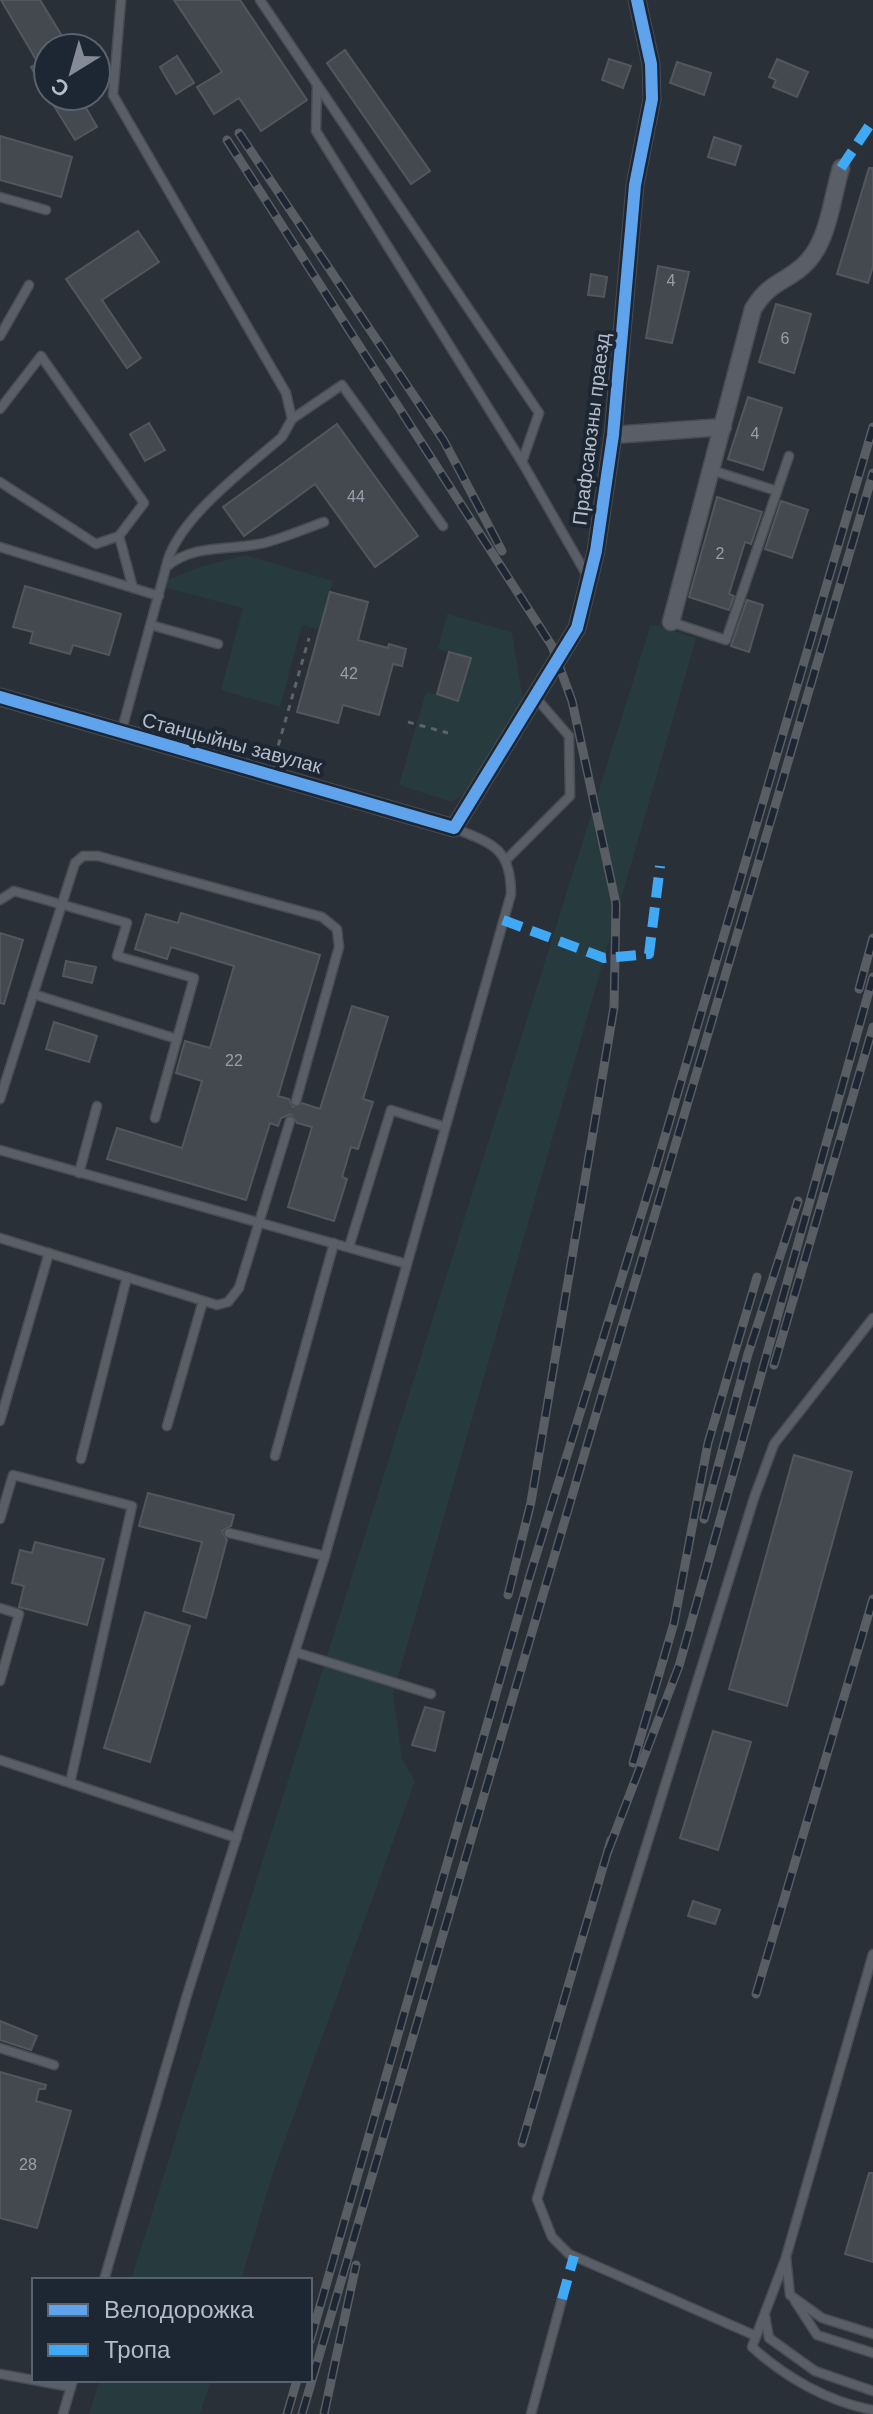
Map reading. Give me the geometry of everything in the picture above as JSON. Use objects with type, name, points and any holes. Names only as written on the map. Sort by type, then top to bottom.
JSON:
[{"type":"street","name":"Прафсаюзны праезд","points":[[454,828],[577,628],[589,578],[613,435],[635,185],[652,99],[651,64],[637,0]]},
{"type":"street","points":[[671,622],[753,309],[764,290],[796,272],[820,245],[841,168]]},
{"type":"street","points":[[613,435],[723,427]]},
{"type":"street","name":"Станцыйны завулак","points":[[0,697],[454,828]]},
{"type":"lane","points":[[121,0],[113,95],[286,393],[292,419]]},
{"type":"lane","points":[[260,0],[539,413],[522,462]]},
{"type":"lane","points":[[317,85],[316,131],[522,462],[589,578]]},
{"type":"lane","points":[[0,197],[46,210]]},
{"type":"lane","points":[[0,336],[29,285]]},
{"type":"lane","points":[[0,409],[41,356],[144,503],[119,536],[96,544],[0,482]]},
{"type":"lane","points":[[121,733],[169,553],[182,533],[282,437],[292,419],[342,385],[443,526]]},
{"type":"lane","points":[[671,622],[726,640],[789,456]]},
{"type":"lane","points":[[711,470],[777,491]]},
{"type":"lane","points":[[166,567],[175,559],[213,548],[262,544],[324,522]]},
{"type":"lane","points":[[119,536],[133,588]]},
{"type":"lane","points":[[0,547],[159,596]]},
{"type":"lane","points":[[151,625],[218,644]]},
{"type":"lane","points":[[507,859],[570,796],[569,736],[536,698]]},
{"type":"lane","points":[[105,2278],[325,1556],[511,894],[507,859],[489,842],[454,828]]},
{"type":"lane","points":[[0,1099],[75,863],[83,856],[98,856],[322,917],[337,929],[339,947],[296,1101]]},
{"type":"lane","points":[[0,900],[14,891],[127,923],[117,956],[194,978],[155,1118]]},
{"type":"lane","points":[[33,994],[177,1039]]},
{"type":"lane","points":[[79,1173],[97,1106]]},
{"type":"lane","points":[[349,1247],[391,1110],[445,1127]]},
{"type":"lane","points":[[0,1238],[217,1305],[228,1302],[234,1295],[261,1222],[290,1121]]},
{"type":"lane","points":[[0,1150],[407,1264]]},
{"type":"lane","points":[[275,1456],[334,1243]]},
{"type":"lane","points":[[0,1421],[49,1253]]},
{"type":"lane","points":[[81,1459],[127,1277]]},
{"type":"lane","points":[[167,1426],[203,1301]]},
{"type":"lane","points":[[756,2336],[569,2254],[552,2237],[537,2199],[744,1528],[774,1444],[873,1318]]},
{"type":"lane","points":[[0,1519],[13,1475],[143,1509]]},
{"type":"lane","points":[[70,1783],[132,1506]]},
{"type":"lane","points":[[229,1533],[325,1556]]},
{"type":"lane","points":[[0,1608],[19,1614],[0,1681]]},
{"type":"lane","points":[[295,1652],[431,1694]]},
{"type":"lane","points":[[0,1760],[237,1838]]},
{"type":"lane","points":[[873,1954],[786,2257],[752,2347],[779,2372],[853,2406],[873,2410]]},
{"type":"lane","points":[[0,2048],[54,2065]]},
{"type":"lane","points":[[786,2257],[790,2295],[817,2335],[873,2353]]},
{"type":"lane","points":[[790,2295],[822,2318],[873,2334]]},
{"type":"lane","points":[[531,2414],[562,2299]]},
{"type":"lane","points":[[765,2313],[769,2338],[815,2371],[873,2391]]},
{"type":"lane","points":[[0,2374],[32,2378]]},
{"type":"lane","points":[[63,2414],[72,2384]]},
{"type":"path","points":[[270,773],[309,638]]},
{"type":"path","points":[[408,722],[448,733]]},
{"type":"green space","points":[[245,555],[333,581],[320,630],[302,625],[280,707],[221,690],[243,608],[155,585],[197,568]]},
{"type":"green space","points":[[447,614],[512,632],[523,701],[464,794],[452,802],[399,785],[426,692],[458,700],[470,658],[438,649]]},
{"type":"green space","points":[[651,624],[696,638],[393,1694],[402,1759],[415,1781],[273,2173],[242,2278],[132,2278]]},
{"type":"green space","points":[[99,2382],[210,2382],[200,2414],[89,2414]]},
{"type":"building","points":[[1,0],[40,0],[60,32],[32,32],[32,53]]},
{"type":"building","points":[[174,0],[240,0],[307,100],[261,131],[239,98],[214,114],[197,87],[222,72]]},
{"type":"building","points":[[345,50],[430,171],[411,184],[327,63]]},
{"type":"building","points":[[177,56],[194,83],[176,94],[160,67]]},
{"type":"building","points":[[609,59],[631,66],[623,88],[602,80]]},
{"type":"building","points":[[777,59],[808,72],[797,97],[773,87],[776,80],[769,77]]},
{"type":"building","points":[[677,62],[711,73],[704,95],[670,83]]},
{"type":"building","points":[[58,112],[88,112],[97,127],[75,140]]},
{"type":"building","points":[[0,136],[72,157],[61,197],[0,180]]},
{"type":"building","points":[[714,137],[741,146],[735,165],[708,157]]},
{"type":"building","points":[[869,168],[873,168],[873,266],[868,283],[837,274]]},
{"type":"building","points":[[138,231],[159,262],[102,300],[141,358],[127,368],[66,279]]},
{"type":"building","points":[[658,266],[689,272],[672,343],[646,338]]},
{"type":"building","points":[[591,274],[607,277],[604,297],[588,295]]},
{"type":"building","points":[[776,304],[811,314],[794,373],[759,362]]},
{"type":"building","points":[[748,397],[782,408],[763,470],[728,459]]},
{"type":"building","points":[[149,423],[165,450],[145,461],[130,434]]},
{"type":"building","points":[[337,424],[418,536],[375,567],[315,484],[244,536],[223,507]]},
{"type":"building","points":[[717,497],[762,512],[751,544],[745,542],[729,594],[734,596],[729,610],[689,597]]},
{"type":"building","points":[[781,501],[808,510],[792,558],[765,549]]},
{"type":"building","points":[[25,586],[121,614],[109,655],[73,645],[70,654],[30,643],[33,632],[13,627]]},
{"type":"building","points":[[330,592],[368,602],[358,640],[406,649],[402,666],[393,664],[379,715],[343,705],[338,723],[297,712]]},
{"type":"building","points":[[747,600],[763,605],[749,652],[731,646]]},
{"type":"building","points":[[449,652],[471,658],[458,701],[437,694]]},
{"type":"building","points":[[181,913],[320,955],[278,1096],[289,1099],[293,1107],[302,1103],[320,1109],[352,1006],[388,1017],[363,1099],[373,1102],[358,1149],[351,1147],[342,1177],[347,1179],[334,1221],[288,1207],[312,1127],[297,1123],[291,1114],[281,1118],[278,1126],[270,1123],[246,1200],[107,1159],[117,1128],[182,1148],[202,1081],[176,1073],[185,1041],[210,1048],[234,966],[171,947],[167,959],[135,949],[146,914],[178,923]]},
{"type":"building","points":[[0,933],[23,940],[4,1004],[0,1003]]},
{"type":"building","points":[[66,961],[96,967],[92,983],[63,976]]},
{"type":"building","points":[[54,1022],[97,1036],[89,1062],[46,1049]]},
{"type":"building","points":[[794,1455],[852,1472],[787,1706],[729,1689]]},
{"type":"building","points":[[148,1493],[234,1515],[231,1526],[222,1531],[227,1540],[206,1618],[183,1611],[202,1542],[139,1526]]},
{"type":"building","points":[[35,1542],[104,1559],[87,1625],[19,1607],[24,1586],[12,1583],[20,1550],[32,1553]]},
{"type":"building","points":[[145,1612],[190,1626],[150,1762],[104,1748]]},
{"type":"building","points":[[425,1707],[444,1712],[435,1751],[412,1745]]},
{"type":"building","points":[[713,1731],[751,1742],[718,1850],[680,1838]]},
{"type":"building","points":[[693,1901],[720,1910],[715,1924],[688,1916]]},
{"type":"building","points":[[0,2021],[37,2036],[31,2050],[0,2040]]},
{"type":"building","points":[[0,2072],[46,2085],[45,2089],[39,2089],[36,2101],[71,2111],[37,2228],[0,2218]]},
{"type":"building","points":[[869,2173],[873,2173],[873,2262],[845,2254]]},
{"type":"railway","points":[[239,133],[444,441],[502,551]]},
{"type":"railway","points":[[227,140],[552,646],[572,701],[616,904],[614,1007],[531,1502],[508,1595]]},
{"type":"railway","points":[[312,2334],[530,1575],[656,1167],[873,427]]},
{"type":"railway","points":[[312,2380],[873,473]]},
{"type":"railway","points":[[859,989],[873,938]]},
{"type":"railway","points":[[608,1851],[679,1666],[873,977]]},
{"type":"railway","points":[[774,1365],[873,1027]]},
{"type":"railway","points":[[704,1519],[748,1354],[798,1201]]},
{"type":"railway","points":[[633,1763],[674,1623],[708,1443],[757,1277]]},
{"type":"railway","points":[[756,1994],[873,1599]]},
{"type":"railway","points":[[522,2143],[611,1840]]},
{"type":"railway","points":[[324,2414],[356,2265]]},
{"type":"railway","points":[[287,2414],[296,2382]]},
{"type":"railway","points":[[302,2414],[311,2382]]},
{"type":"marked path","points":[[841,168],[873,120]]},
{"type":"marked path","points":[[503,920],[604,958],[649,954],[660,866]]},
{"type":"marked path","points":[[562,2299],[574,2256]]},
{"type":"cycle path","points":[[0,697],[454,828],[577,628],[596,551],[613,435],[635,185],[652,99],[651,64],[637,0]]}]
